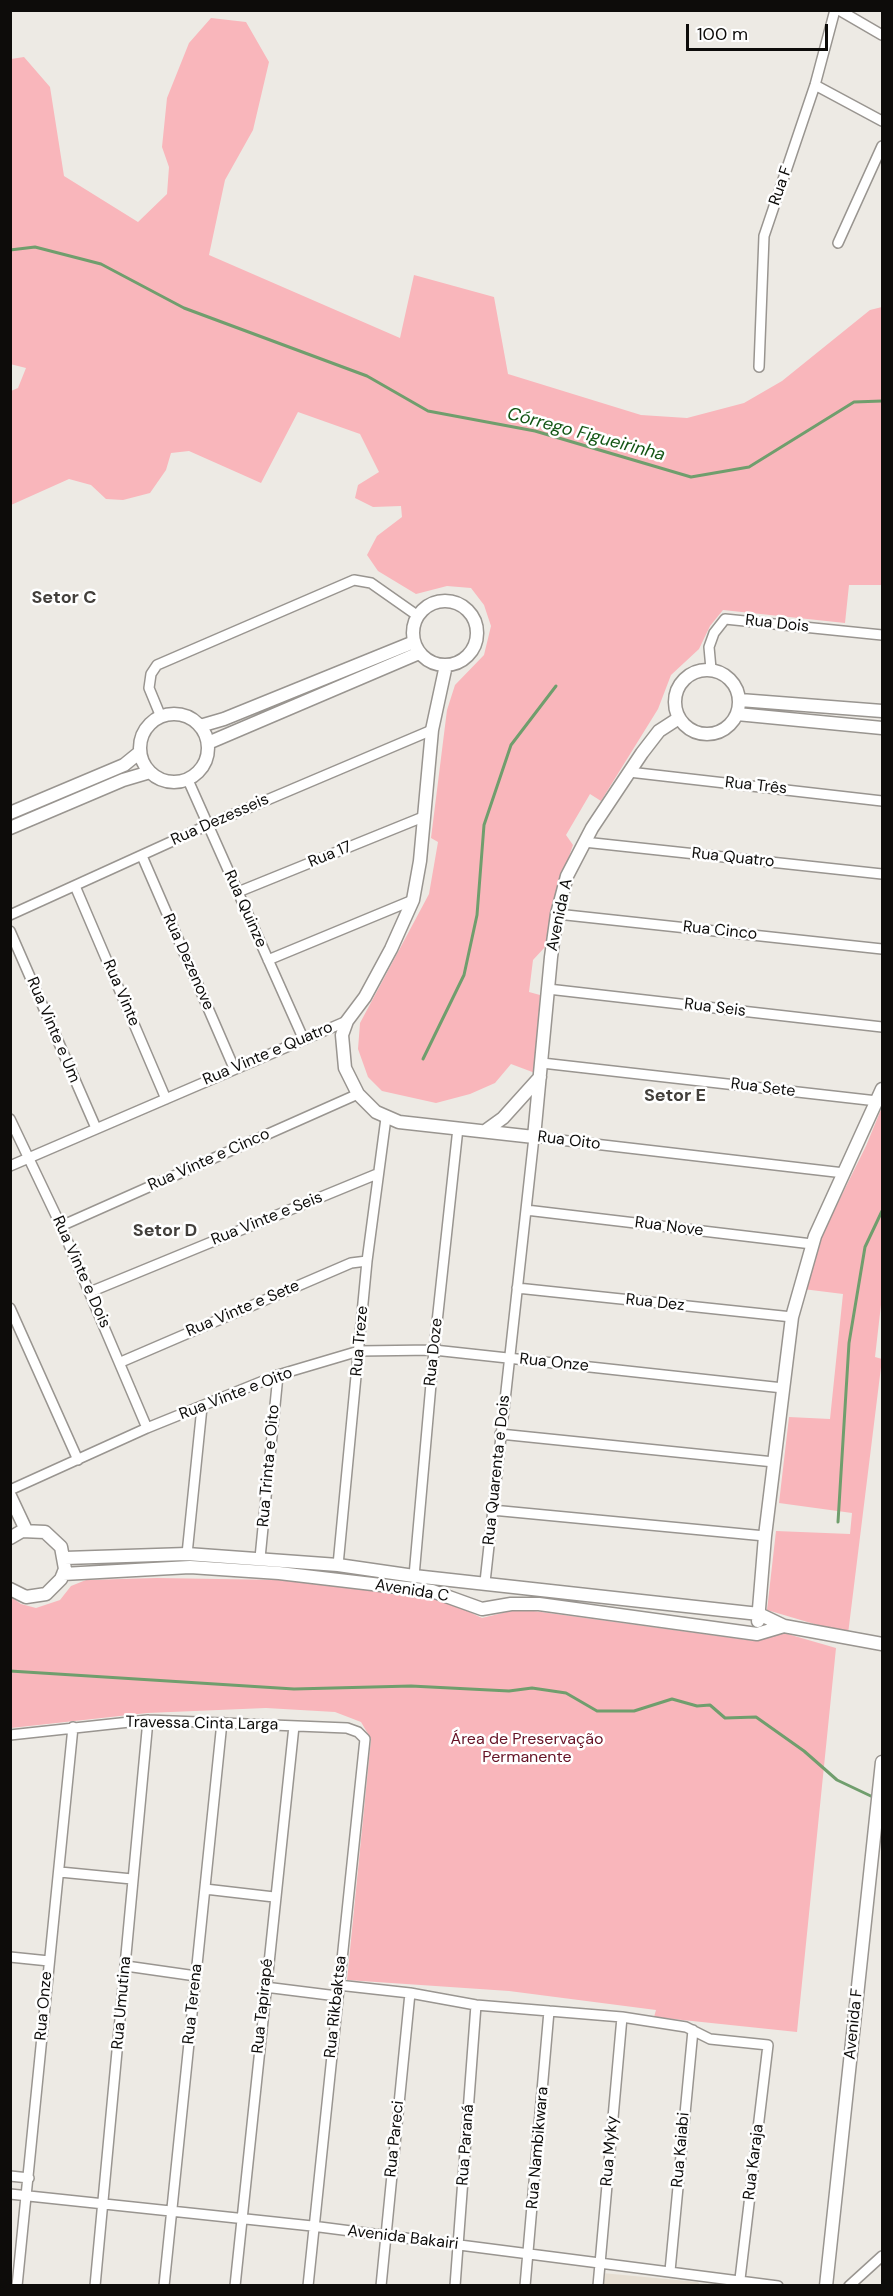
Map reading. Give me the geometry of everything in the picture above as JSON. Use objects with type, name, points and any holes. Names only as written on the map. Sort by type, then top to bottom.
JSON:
[{"type":"street","points":[[837,10],[882,35]]},
{"type":"street","name":"Rua F","points":[[759,367],[764,236],[815,85],[837,10]]},
{"type":"street","points":[[815,85],[882,121]]},
{"type":"street","points":[[838,243],[882,146]]},
{"type":"street","points":[[161,717],[149,688],[151,674],[157,665],[354,580],[370,583],[418,616]]},
{"type":"street","points":[[446,601],[466,609],[473,617],[477,627],[473,649],[466,657],[446,666],[427,661],[417,648],[414,624],[418,616],[435,603],[446,601]]},
{"type":"street","name":"Rua Dois","points":[[711,669],[709,647],[714,633],[725,619],[882,635]]},
{"type":"street","points":[[200,726],[417,648]]},
{"type":"street","points":[[208,743],[417,648]]},
{"type":"street","name":"Rua Vinte e Quatro","points":[[10,1166],[347,1021],[364,997],[414,900],[420,861],[432,730],[446,666]]},
{"type":"street","points":[[711,669],[728,676],[734,683],[740,700],[737,714],[724,729],[704,734],[685,726],[679,718],[675,698],[678,688],[691,673],[711,669]]},
{"type":"street","points":[[740,700],[882,711]]},
{"type":"street","points":[[737,714],[882,728]]},
{"type":"street","points":[[180,715],[200,726],[208,743],[204,765],[188,780],[168,782],[150,772],[141,752],[145,731],[161,717],[180,715]]},
{"type":"street","name":"Avenida A","points":[[534,1137],[557,914],[567,876],[584,842],[629,772],[659,731],[679,718]]},
{"type":"street","name":"Rua Dezesseis","points":[[10,915],[208,825],[432,730]]},
{"type":"street","points":[[10,813],[124,765],[141,752]]},
{"type":"street","points":[[10,828],[123,780],[150,772]]},
{"type":"street","name":"Rua Três","points":[[629,772],[882,801]]},
{"type":"street","name":"Rua Quinze","points":[[188,780],[303,1038]]},
{"type":"street","name":"Rua 17","points":[[238,892],[423,817]]},
{"type":"street","name":"Rua Quatro","points":[[584,842],[882,874]]},
{"type":"street","name":"Rua Dezenove","points":[[142,856],[234,1068]]},
{"type":"street","name":"Rua Vinte","points":[[75,886],[166,1099]]},
{"type":"street","points":[[268,960],[414,900]]},
{"type":"street","name":"Rua Cinco","points":[[557,914],[882,949]]},
{"type":"street","name":"Rua Vinte e Um","points":[[10,931],[96,1128]]},
{"type":"street","name":"Rua Seis","points":[[548,989],[882,1027]]},
{"type":"street","name":"Rua Oito","points":[[347,1021],[341,1043],[345,1068],[358,1094],[386,1118],[399,1122],[844,1173]]},
{"type":"street","name":"Rua Sete","points":[[542,1063],[877,1101]]},
{"type":"street","points":[[485,1131],[503,1118],[541,1076]]},
{"type":"street","points":[[882,1089],[812,1244],[792,1317],[765,1536],[757,1634],[784,1626],[882,1644]]},
{"type":"street","name":"Rua Vinte e Cinco","points":[[61,1226],[358,1094]]},
{"type":"street","name":"Rua Treze","points":[[338,1565],[367,1261],[386,1118]]},
{"type":"street","name":"Rua Vinte e Dois","points":[[10,1119],[27,1159],[61,1226],[121,1362],[147,1428]]},
{"type":"street","name":"Rua Doze","points":[[414,1576],[434,1350],[458,1128]]},
{"type":"street","name":"Rua Onze","points":[[534,1137],[510,1358],[783,1388]]},
{"type":"street","name":"Rua Vinte e Seis","points":[[90,1292],[377,1174]]},
{"type":"street","name":"Rua Nove","points":[[526,1210],[812,1244]]},
{"type":"street","name":"Rua Vinte e Sete","points":[[121,1362],[351,1263],[367,1261]]},
{"type":"street","name":"Rua Dez","points":[[518,1288],[792,1317]]},
{"type":"street","points":[[10,1308],[78,1460]]},
{"type":"street","name":"Rua Vinte e Oito","points":[[10,1490],[147,1428],[278,1374],[359,1351],[434,1350],[510,1358]]},
{"type":"street","name":"Rua Quarenta e Dois","points":[[491,1583],[492,1510],[510,1358]]},
{"type":"street","name":"Rua Trinta e Oito","points":[[260,1558],[278,1374]]},
{"type":"street","points":[[187,1554],[202,1407]]},
{"type":"street","points":[[500,1434],[774,1462]]},
{"type":"street","points":[[10,1496],[26,1530]]},
{"type":"street","points":[[492,1510],[765,1536]]},
{"type":"street","points":[[10,1589],[26,1597],[37,1597],[55,1587],[63,1574],[65,1558],[54,1538],[45,1532],[26,1530],[11,1535]]},
{"type":"street","name":"Avenida C","points":[[65,1558],[187,1554],[338,1565],[414,1576],[759,1614],[784,1626]]},
{"type":"street","name":"Avenida C","points":[[63,1574],[190,1567],[268,1573],[432,1591],[482,1609],[539,1604],[757,1634]]},
{"type":"street","points":[[468,1605],[462,1593],[465,1585],[471,1581]]},
{"type":"street","points":[[491,1583],[503,1591],[501,1607]]},
{"type":"street","name":"Travessa Cinta Larga","points":[[10,1735],[148,1720],[347,1728],[358,1732]]},
{"type":"street","name":"Rua Umutina","points":[[94,2286],[148,1720]]},
{"type":"street","name":"Rua Terena","points":[[164,2286],[222,1722]]},
{"type":"street","name":"Rua Tapirapé","points":[[235,2286],[240,2218],[294,1726]]},
{"type":"street","name":"Rua Onze","points":[[17,2286],[15,2268],[29,2178],[73,1727]]},
{"type":"street","name":"Rua Rikbaktsa","points":[[308,2286],[312,2226],[365,1752],[365,1739],[358,1732]]},
{"type":"street","name":"Avenida F","points":[[826,2286],[877,1854],[878,1799],[882,1762]]},
{"type":"street","points":[[60,1872],[132,1879]]},
{"type":"street","points":[[205,1889],[274,1897]]},
{"type":"street","points":[[10,1957],[49,1961]]},
{"type":"street","points":[[126,1966],[196,1977]]},
{"type":"street","points":[[338,1985],[410,1993],[476,2005],[622,2016],[675,2024],[693,2030]]},
{"type":"street","points":[[265,1987],[337,1996]]},
{"type":"street","name":"Rua Pareci","points":[[381,2286],[410,1993]]},
{"type":"street","name":"Rua Paraná","points":[[455,2286],[476,2005]]},
{"type":"street","name":"Rua Nambikwara","points":[[525,2286],[549,2011]]},
{"type":"street","name":"Rua Myky","points":[[598,2286],[622,2016]]},
{"type":"street","name":"Rua Karaja","points":[[693,2030],[710,2039],[768,2045],[741,2279]]},
{"type":"street","name":"Rua Kaiabi","points":[[670,2271],[693,2030]]},
{"type":"street","points":[[10,2176],[29,2178]]},
{"type":"street","name":"Avenida Bakairi","points":[[10,2194],[312,2226],[775,2285]]},
{"type":"street","points":[[849,2286],[882,2256]]},
{"type":"shaded area","points":[[602,2273],[698,2282],[700,2285],[601,2286]]},
{"type":"green space","points":[[211,18],[246,22],[269,62],[253,130],[225,180],[209,255],[400,338],[414,275],[494,297],[508,374],[641,415],[687,418],[744,403],[782,381],[870,310],[882,307],[881,585],[849,585],[845,623],[723,610],[710,626],[699,649],[671,675],[658,709],[601,801],[590,794],[566,835],[573,845],[552,906],[545,947],[533,960],[529,992],[540,995],[535,1073],[511,1064],[495,1083],[470,1094],[436,1103],[382,1091],[368,1077],[358,1049],[360,1023],[429,894],[438,842],[431,838],[447,710],[455,685],[484,655],[491,626],[484,605],[471,588],[447,586],[416,594],[378,571],[367,555],[377,536],[402,517],[401,506],[373,507],[355,498],[358,485],[379,472],[360,434],[298,412],[261,483],[189,451],[171,453],[166,470],[150,493],[123,500],[106,499],[91,485],[69,479],[11,505],[11,391],[18,388],[26,368],[10,364],[11,59],[24,57],[50,87],[64,176],[138,222],[167,194],[169,167],[162,147],[167,98],[189,43]]},
{"type":"green space","points":[[882,1107],[882,1296],[875,1357],[882,1359],[848,1634],[767,1610],[776,1531],[850,1534],[852,1513],[779,1503],[789,1417],[830,1419],[843,1294],[803,1289],[817,1245],[866,1146]]},
{"type":"green space","name":"Área de Preservação Permanente","points":[[157,1578],[280,1580],[440,1598],[482,1618],[519,1609],[755,1641],[784,1633],[836,1648],[797,2032],[654,2017],[656,2010],[509,1991],[347,1980],[371,1739],[361,1722],[335,1712],[266,1708],[147,1713],[11,1728],[11,1597],[21,1604],[36,1608],[60,1600],[71,1586],[86,1580]]},
{"type":"waterway","name":"Córrego Figueirinha","points":[[10,250],[35,247],[101,264],[184,308],[367,376],[428,411],[535,431],[691,477],[749,467],[854,402],[882,401]]},
{"type":"waterway","points":[[423,1059],[464,975],[477,915],[484,825],[511,745],[556,686]]},
{"type":"waterway","points":[[838,1522],[849,1343],[865,1247],[882,1211]]},
{"type":"waterway","points":[[10,1671],[294,1689],[411,1686],[509,1691],[532,1688],[566,1693],[597,1711],[634,1711],[672,1699],[697,1706],[710,1705],[725,1718],[756,1717],[804,1751],[837,1780],[875,1798]]},
{"type":"district","name":"Setor C","points":[[64,598]]},
{"type":"district","name":"Setor E","points":[[675,1096]]},
{"type":"district","name":"Setor D","points":[[165,1231]]}]
